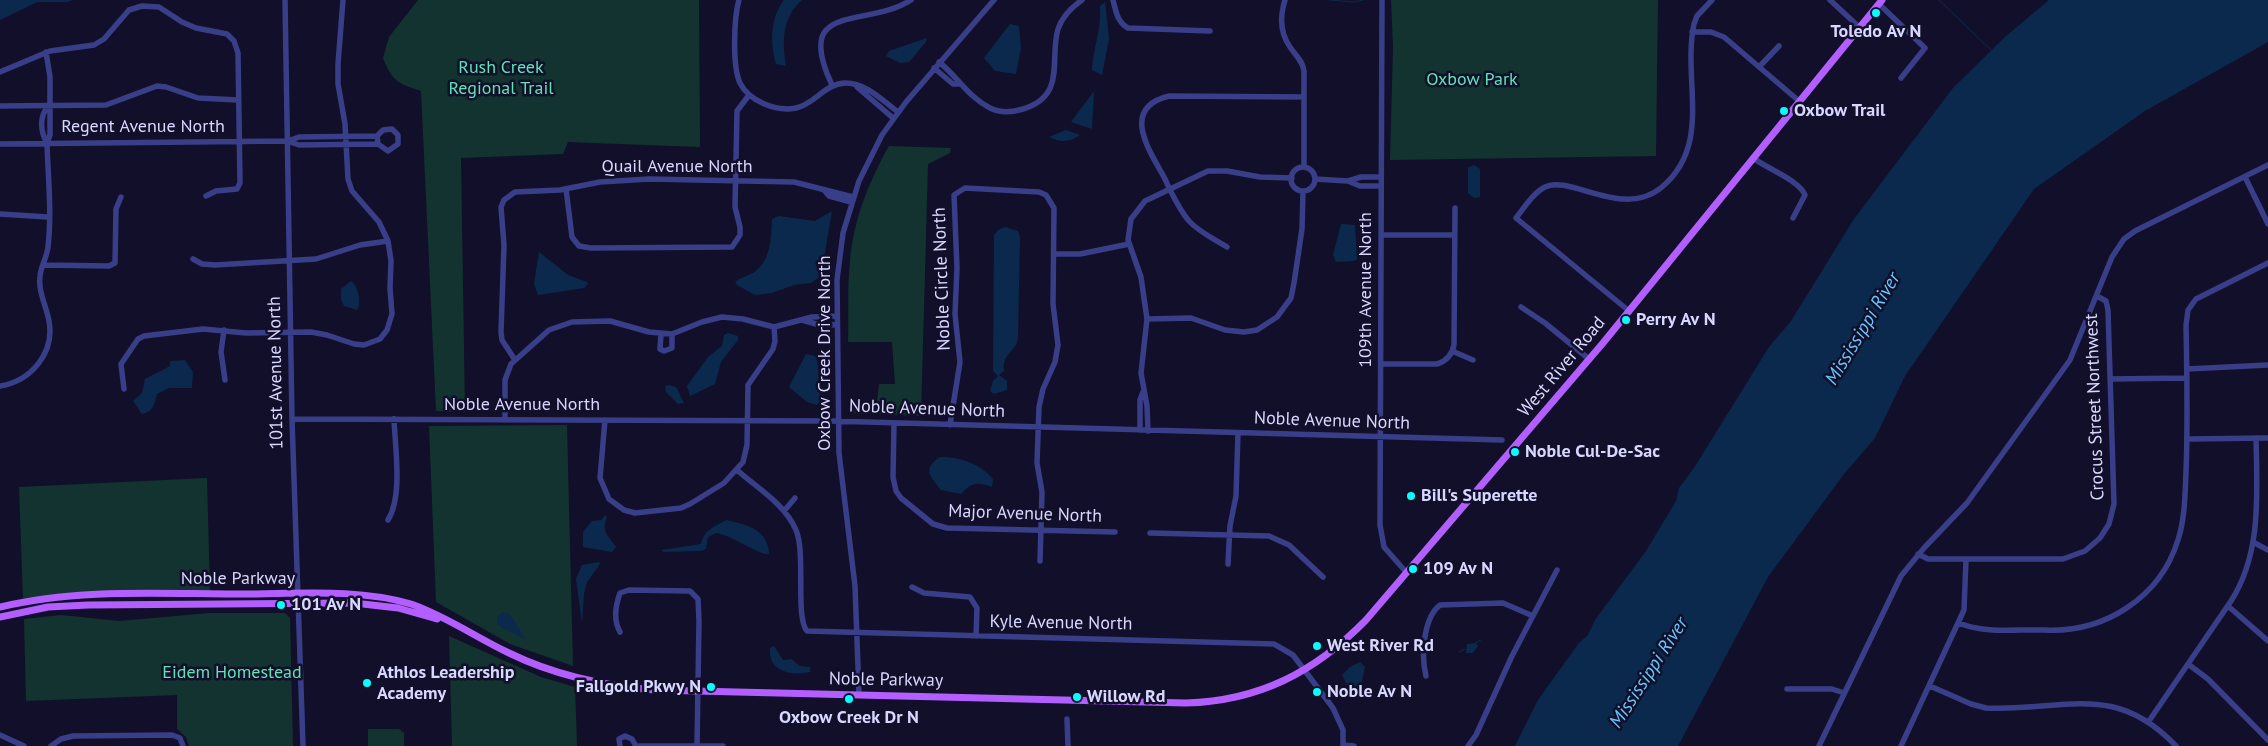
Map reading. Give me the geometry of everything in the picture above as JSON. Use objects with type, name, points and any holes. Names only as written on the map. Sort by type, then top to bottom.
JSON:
[{"type":"main road","name":"West River Road","points":[[1304,670],[1358,628],[1589,359],[1880,2]]},
{"type":"main road","name":"Noble Parkway","points":[[0,607],[41,599],[88,595],[359,595],[390,599],[430,611],[470,633]]},
{"type":"main road","name":"Noble Parkway","points":[[0,617],[48,608],[88,605],[354,603],[398,608],[430,616],[534,664],[577,677],[630,688],[698,691],[1200,703],[1260,692],[1284,682],[1304,670]]},
{"type":"street","name":"101st Avenue North","points":[[285,0],[292,419],[303,746]]},
{"type":"street","points":[[124,389],[121,364],[138,339],[144,336],[203,329],[246,333],[327,335],[354,344],[364,345],[380,339],[391,322],[391,261],[388,241],[378,222],[346,185],[346,137],[338,64],[344,0]]},
{"type":"street","points":[[739,0],[736,20],[737,71],[739,81],[749,95],[775,107],[798,107],[812,103],[832,85],[847,83],[866,88],[898,112]]},
{"type":"street","points":[[832,85],[822,64],[819,50],[826,30],[843,20],[896,8],[912,0]]},
{"type":"street","name":"Oxbow Creek Drive North","points":[[859,694],[852,551],[840,472],[837,325],[839,257],[852,200],[869,158],[893,118],[994,0]]},
{"type":"street","points":[[940,62],[955,75],[959,84],[991,109],[1010,111],[1032,106],[1049,89],[1054,78],[1057,38],[1062,21],[1082,0]]},
{"type":"street","points":[[1113,0],[1118,18],[1128,28],[1210,31]]},
{"type":"street","points":[[1285,0],[1281,17],[1283,34],[1303,66],[1304,167]]},
{"type":"street","name":"109th Avenue North","points":[[1382,0],[1381,537],[1388,554],[1406,572]]},
{"type":"street","points":[[1629,311],[1516,218],[1536,194],[1550,185],[1558,185],[1609,197],[1637,199],[1655,193],[1671,179],[1684,161],[1692,136],[1692,32],[1697,16],[1712,0]]},
{"type":"street","points":[[1830,0],[1859,27]]},
{"type":"street","points":[[1880,2],[1925,48],[1901,78]]},
{"type":"street","points":[[0,72],[46,52],[94,45],[104,38],[129,10],[142,6],[154,6],[189,25],[222,32],[231,37],[238,53],[239,187],[237,189],[216,191],[206,196]]},
{"type":"street","points":[[1692,32],[1711,32],[1724,37],[1799,100]]},
{"type":"street","points":[[1759,67],[1779,46]]},
{"type":"street","points":[[0,386],[15,383],[38,366],[50,339],[49,319],[40,290],[40,275],[48,248],[47,143],[42,134],[43,112],[49,106],[50,77],[46,52]]},
{"type":"street","points":[[934,68],[953,84],[959,84]]},
{"type":"street","points":[[0,106],[106,105],[158,86],[198,98],[238,100]]},
{"type":"street","points":[[857,87],[893,118]]},
{"type":"street","points":[[566,189],[572,237],[579,246],[728,249],[736,243],[740,235],[735,207],[737,111],[749,95]]},
{"type":"street","points":[[1228,246],[1197,228],[1182,212],[1142,137],[1142,119],[1146,110],[1158,100],[1176,96],[1304,98]]},
{"type":"street","name":"Regent Avenue North","points":[[0,144],[287,141],[299,138],[377,136],[387,129],[395,132],[398,139],[396,147],[388,151],[378,144],[299,144],[287,141]]},
{"type":"street","points":[[377,136],[378,144]]},
{"type":"street","points":[[1753,158],[1792,181],[1805,195],[1793,218]]},
{"type":"street","points":[[1819,746],[1895,586],[1918,554],[1967,503],[2062,373],[2075,351],[2116,249],[2130,234],[2268,165]]},
{"type":"street","points":[[1304,167],[1313,172],[1315,179],[1310,188],[1304,191],[1294,186],[1292,178],[1297,169],[1304,167]]},
{"type":"street","points":[[1148,430],[1147,406],[1141,373],[1147,319],[1141,276],[1129,244],[1129,227],[1136,212],[1145,201],[1199,174],[1217,170],[1260,177],[1292,178]]},
{"type":"street","points":[[1348,181],[1361,177],[1381,177]]},
{"type":"street","points":[[2245,177],[2268,224]]},
{"type":"street","name":"Quail Avenue North","points":[[515,360],[502,340],[501,332],[504,245],[502,207],[509,195],[520,190],[566,189],[626,179],[794,182],[852,200]]},
{"type":"street","points":[[1315,179],[1348,181],[1360,186],[1381,186]]},
{"type":"street","name":"Noble Circle North","points":[[950,425],[960,362],[955,314],[957,268],[954,195],[960,189],[973,187],[1032,190],[1046,195],[1054,208],[1053,304],[1058,346],[1041,398],[1038,427],[1037,463],[1042,492],[1040,561]]},
{"type":"street","points":[[1147,319],[1191,318],[1225,330],[1244,332],[1256,330],[1277,317],[1291,298],[1294,284],[1302,229],[1304,191]]},
{"type":"street","points":[[43,265],[109,266],[115,263],[116,210],[121,197]]},
{"type":"street","points":[[1381,364],[1437,364],[1448,358],[1452,351],[1454,345],[1455,208]]},
{"type":"street","points":[[0,214],[48,217]]},
{"type":"street","points":[[1381,235],[1454,234]]},
{"type":"street","points":[[193,259],[202,264],[215,265],[316,259],[360,245],[388,241]]},
{"type":"street","points":[[1054,254],[1080,254],[1129,244]]},
{"type":"street","points":[[1959,622],[1977,629],[2063,631],[2099,623],[2118,614],[2136,602],[2161,575],[2177,542],[2184,506],[2188,439],[2186,320],[2193,303],[2200,296],[2268,263]]},
{"type":"street","name":"Crocus Street Northwest","points":[[1918,554],[1928,559],[2063,559],[2086,551],[2100,538],[2109,524],[2114,504],[2108,310],[2106,301],[2097,296]]},
{"type":"street","points":[[1521,307],[1545,322],[1589,359]]},
{"type":"street","points":[[505,420],[505,380],[515,360],[549,330],[572,322],[610,321],[661,334],[672,334],[702,322],[722,317],[743,319],[774,327],[812,317],[837,316]]},
{"type":"street","points":[[802,320],[816,324],[837,325]]},
{"type":"street","points":[[604,420],[600,478],[609,499],[624,510],[635,513],[681,508],[712,492],[737,470],[746,453],[748,385],[773,349],[774,327]]},
{"type":"street","points":[[224,330],[221,352],[225,380]]},
{"type":"street","points":[[661,334],[660,349],[664,351],[672,348],[672,334]]},
{"type":"street","points":[[1452,351],[1473,360]]},
{"type":"street","points":[[2187,369],[2268,365]]},
{"type":"street","points":[[2110,379],[2187,378]]},
{"type":"street","points":[[1140,430],[1140,400],[1143,392]]},
{"type":"street","name":"Noble Avenue North","points":[[292,419],[839,421],[1502,440]]},
{"type":"street","points":[[388,520],[396,497],[394,419]]},
{"type":"street","name":"Major Avenue North","points":[[894,423],[893,484],[901,498],[933,524],[947,528],[1115,532]]},
{"type":"street","points":[[1228,564],[1229,534],[1236,496],[1238,433]]},
{"type":"street","points":[[2149,721],[2228,606],[2243,580],[2253,542],[2257,516],[2256,438]]},
{"type":"street","points":[[2188,439],[2268,438]]},
{"type":"street","points":[[737,470],[784,511],[795,498]]},
{"type":"street","name":"Kyle Avenue North","points":[[784,511],[797,532],[800,547],[802,616],[804,627],[807,631],[1266,643],[1290,652],[1304,670]]},
{"type":"street","points":[[1150,533],[1269,536],[1282,541],[1323,577]]},
{"type":"street","points":[[2253,542],[2268,550]]},
{"type":"street","points":[[1901,746],[1966,604],[1966,560]]},
{"type":"street","points":[[1468,746],[1476,735],[1512,656],[1557,570]]},
{"type":"street","points":[[912,588],[924,593],[970,597],[977,608],[976,636]]},
{"type":"street","points":[[620,632],[615,623],[616,602],[620,594],[629,590],[690,591],[694,593],[698,599],[699,621],[697,746]]},
{"type":"street","points":[[1426,676],[1422,660],[1426,636],[1435,609],[1440,605],[1503,603],[1533,616]]},
{"type":"street","points":[[2228,606],[2268,641]]},
{"type":"street","points":[[2188,664],[2208,679],[2268,740]]},
{"type":"street","points":[[1304,670],[1339,718],[1343,730],[1343,745],[1354,746]]},
{"type":"street","points":[[1930,686],[1981,707],[2092,703],[2122,709],[2149,721],[2176,746]]},
{"type":"street","points":[[1787,689],[1832,689],[1844,693]]},
{"type":"street","points":[[1067,719],[1068,746]]},
{"type":"street","points":[[0,735],[24,746]]},
{"type":"street","points":[[51,746],[61,739],[73,736],[172,735],[180,738],[183,746]]},
{"type":"street","points":[[620,746],[619,739],[625,736],[637,746],[723,746]]},
{"type":"green space","name":"Rush Creek Regional Trail","points":[[418,0],[699,0],[700,147],[568,142],[563,154],[461,158],[465,412],[436,411],[421,91],[406,86],[393,77],[383,58],[389,37]]},
{"type":"green space","name":"Oxbow Park","points":[[1391,0],[1658,0],[1656,156],[1390,160],[1393,47]]},
{"type":"green space","points":[[889,146],[951,148],[950,153],[928,164],[921,416],[850,413],[850,404],[877,402],[879,384],[895,384],[892,342],[848,342],[849,272],[858,217],[875,173]]},
{"type":"green space","points":[[567,425],[573,666],[510,644],[436,602],[429,426]]},
{"type":"green space","points":[[207,478],[210,591],[74,592],[23,599],[19,487]]},
{"type":"green space","name":"Eidem Homestead","points":[[209,613],[285,613],[290,618],[293,746],[189,746],[186,737],[177,729],[177,695],[26,701],[24,619],[61,615],[119,621]]},
{"type":"green space","points":[[449,636],[541,677],[575,687],[577,746],[452,746]]},
{"type":"green space","points":[[368,729],[399,729],[404,733],[404,746],[368,746]]},
{"type":"water","points":[[0,0],[73,0],[67,2],[37,2],[0,20]]},
{"type":"water","points":[[784,0],[802,0],[791,14],[785,30],[786,66],[776,64],[772,39],[776,15]]},
{"type":"water","name":"Mississippi River","points":[[2049,0],[2268,0],[2268,42],[2145,111],[2034,189],[1905,376],[1875,438],[1844,474],[1768,577],[1678,746],[1515,746],[1538,700],[1579,643],[1588,635],[1595,620],[1646,551],[1676,501],[1679,488],[1694,468],[1769,347],[1791,321],[1854,219],[1953,88],[2005,37]]},
{"type":"water","points":[[1105,2],[1109,39],[1102,75],[1092,70],[1100,22],[1100,6]]},
{"type":"water","points":[[1010,24],[1019,26],[1021,48],[1016,74],[995,71],[984,58]]},
{"type":"water","points":[[927,38],[926,42],[909,62],[900,63],[886,56],[889,51]]},
{"type":"water","points":[[1094,91],[1092,129],[1071,122]]},
{"type":"water","points":[[1066,130],[1080,135],[1065,141],[1049,137]]},
{"type":"water","points":[[1474,165],[1480,169],[1480,197],[1474,198],[1468,193],[1468,167]]},
{"type":"water","points":[[832,211],[821,276],[811,283],[794,285],[772,293],[755,295],[737,285],[735,282],[753,273],[767,256],[772,219],[779,216],[815,221]]},
{"type":"water","points":[[1341,224],[1355,225],[1357,259],[1354,261],[1336,262],[1333,255]]},
{"type":"water","points":[[1005,227],[1018,231],[1020,237],[1018,338],[1015,347],[1005,360],[1004,371],[999,375],[1007,381],[1007,390],[994,394],[990,391],[993,381],[998,376],[993,371],[994,235],[998,230]]},
{"type":"water","points":[[539,252],[568,275],[588,284],[584,288],[538,295],[534,284]]},
{"type":"water","points":[[351,281],[356,286],[358,294],[359,303],[357,310],[344,306],[341,299],[341,289]]},
{"type":"water","points":[[728,333],[738,336],[738,340],[721,362],[715,384],[690,396],[687,386],[708,357],[722,346],[724,335]]},
{"type":"water","points":[[806,354],[816,356],[821,402],[817,405],[807,402],[789,387]]},
{"type":"water","points":[[185,360],[193,372],[192,388],[169,388],[157,394],[151,409],[142,414],[133,401],[142,393],[145,379],[170,366],[170,361]]},
{"type":"water","points":[[665,386],[676,387],[684,403],[678,404],[666,392]]},
{"type":"water","points":[[940,457],[955,458],[976,465],[993,479],[992,487],[975,484],[968,487],[961,494],[941,490],[930,473],[931,465]]},
{"type":"water","points":[[605,515],[607,517],[605,530],[616,547],[612,552],[583,547],[583,532],[592,521],[601,520]]},
{"type":"water","points":[[726,520],[748,526],[761,534],[768,546],[769,554],[759,552],[730,537],[716,533],[708,537],[706,549],[701,551],[663,552],[661,550],[701,544],[707,532]]},
{"type":"water","points":[[599,562],[600,564],[587,582],[584,594],[582,623],[576,579],[582,565]]},
{"type":"water","points":[[503,612],[509,613],[524,639],[497,625],[497,616]]},
{"type":"water","points":[[1476,643],[1478,646],[1473,653],[1466,653],[1467,644]]},
{"type":"water","points":[[774,646],[783,660],[791,659],[800,666],[810,667],[810,672],[788,672],[777,667],[770,656],[770,648]]},
{"type":"water","points":[[1360,662],[1365,667],[1360,691],[1348,687],[1342,675],[1350,667]]},
{"type":"waterway","points":[[1329,0],[1354,2],[1363,0]]},
{"type":"waterway","points":[[1939,0],[1992,51]]},
{"type":"waterway","points":[[1475,643],[1481,640]]},
{"type":"waterway","points":[[1459,652],[1465,649]]},
{"type":"place","name":"Toledo Av N","points":[[1876,13]]},
{"type":"place","name":"Oxbow Trail","points":[[1784,111]]},
{"type":"place","name":"Perry Av N","points":[[1626,320]]},
{"type":"place","name":"Noble Cul-De-Sac","points":[[1515,452]]},
{"type":"place","name":"Bill's Superette","points":[[1411,496]]},
{"type":"place","name":"109 Av N","points":[[1413,569]]},
{"type":"place","name":"101 Av N","points":[[281,605]]},
{"type":"place","name":"West River Rd","points":[[1317,646]]},
{"type":"place","name":"Athlos Leadership Academy","points":[[367,683]]},
{"type":"place","name":"Fallgold Pkwy N","points":[[711,687]]},
{"type":"place","name":"Noble Av N","points":[[1317,692]]},
{"type":"place","name":"Willow Rd","points":[[1077,697]]},
{"type":"place","name":"Oxbow Creek Dr N","points":[[849,699]]}]
